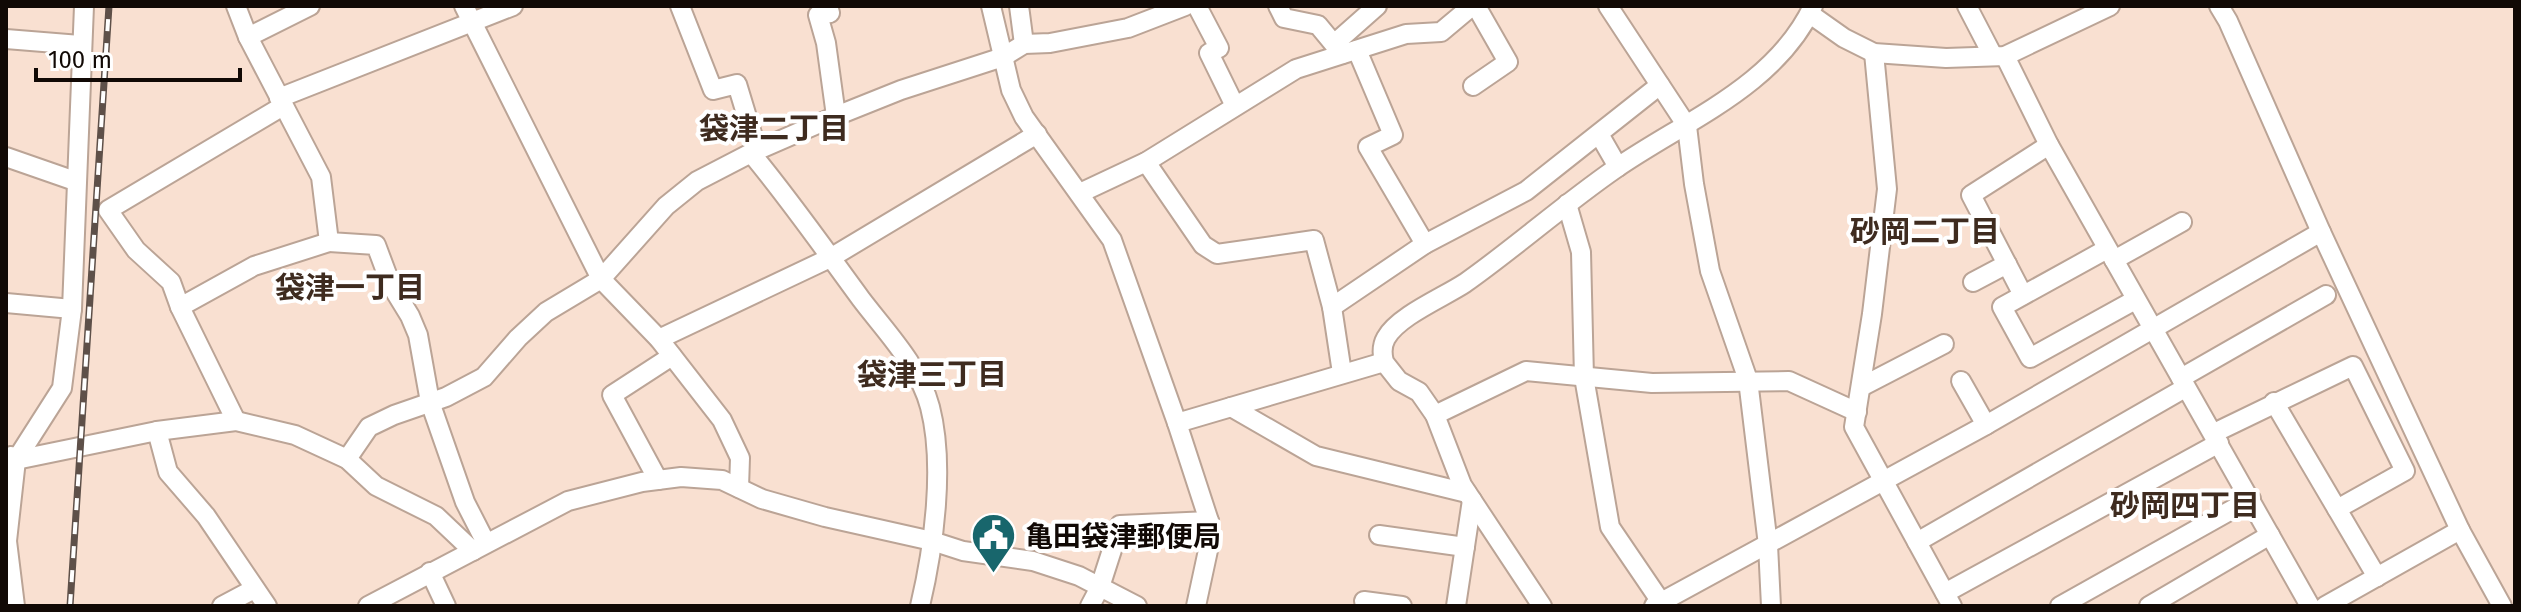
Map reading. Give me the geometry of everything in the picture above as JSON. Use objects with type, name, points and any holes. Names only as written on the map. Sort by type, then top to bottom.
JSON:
[{"type":"street","points":[[15,606],[7,541],[11,457],[62,388],[72,309],[80,45],[84,6]]},
{"type":"street","points":[[236,6],[248,37],[321,177],[329,242]]},
{"type":"street","points":[[248,37],[310,6]]},
{"type":"street","points":[[236,421],[180,307],[171,282],[136,250],[108,210],[281,102],[468,14],[513,6]]},
{"type":"street","points":[[680,6],[713,90],[737,84],[754,152],[903,352],[929,402],[935,431],[935,523],[920,606]]},
{"type":"street","points":[[828,6],[830,13],[818,15],[826,43],[836,116]]},
{"type":"street","points":[[991,6],[1011,90],[1024,117],[1112,240],[1177,423],[1209,521],[1210,541],[1196,606]]},
{"type":"street","points":[[1019,6],[1024,44]]},
{"type":"street","points":[[347,459],[369,427],[484,377],[546,312],[601,279],[666,206],[697,181],[836,116],[901,90],[1003,57],[1024,44],[1050,43],[1128,28],[1185,6]]},
{"type":"street","points":[[1197,6],[1219,48],[1209,53],[1235,106]]},
{"type":"street","points":[[1278,6],[1284,18],[1318,25],[1344,49],[1393,135],[1368,147],[1425,244]]},
{"type":"street","points":[[1344,49],[1377,6]]},
{"type":"street","points":[[1080,193],[1146,162],[1296,69],[1344,49],[1406,34],[1441,32],[1474,6],[1508,62],[1473,86]]},
{"type":"street","points":[[1608,6],[1687,126],[1710,271],[1748,380],[1768,545],[1771,606]]},
{"type":"street","points":[[1967,6],[1999,56],[2310,606]]},
{"type":"street","points":[[1542,606],[1469,497],[1435,415],[1419,392],[1399,381],[1384,362],[1385,339],[1397,325],[1465,282],[1618,167],[1687,126],[1764,71],[1793,41],[1812,10],[1844,38],[1874,53],[1946,58],[1999,56],[2110,6]]},
{"type":"street","points":[[2219,6],[2495,604]]},
{"type":"street","points":[[468,14],[601,279],[659,339],[722,420],[740,458],[739,488]]},
{"type":"street","points":[[6,39],[80,45]]},
{"type":"street","points":[[1874,53],[1887,189],[1854,427],[1948,600],[2274,402],[2353,366],[2405,471],[2337,509]]},
{"type":"street","points":[[1332,307],[1425,244],[1526,191],[1660,85]]},
{"type":"street","points":[[659,339],[832,257],[1037,134]]},
{"type":"street","points":[[1599,134],[1618,167]]},
{"type":"street","points":[[2023,295],[1971,195],[2049,145]]},
{"type":"street","points":[[6,157],[75,181]]},
{"type":"street","points":[[1146,162],[1203,245],[1217,254],[1314,240],[1332,307],[1342,373]]},
{"type":"street","points":[[1567,204],[1581,252],[1584,377],[1610,527],[1657,604],[1986,425],[2321,232]]},
{"type":"street","points":[[2135,300],[2030,358],[2002,307],[2182,222]]},
{"type":"street","points":[[180,307],[254,266],[329,242],[376,245],[391,285],[418,335],[430,402],[480,547]]},
{"type":"street","points":[[1973,282],[2007,264]]},
{"type":"street","points":[[1917,542],[2326,295]]},
{"type":"street","points":[[6,303],[72,309]]},
{"type":"street","points":[[1861,387],[1944,344]]},
{"type":"street","points":[[658,480],[612,395],[672,356]]},
{"type":"street","points":[[1177,423],[1384,362]]},
{"type":"street","points":[[1435,415],[1526,371],[1652,383],[1789,381],[1857,412]]},
{"type":"street","points":[[1961,381],[1986,425]]},
{"type":"street","points":[[2274,402],[2377,577]]},
{"type":"street","points":[[1231,407],[1316,456],[1469,497]]},
{"type":"street","points":[[11,457],[157,431],[236,421],[295,435],[347,459],[376,486],[436,516],[480,547]]},
{"type":"street","points":[[157,431],[168,472],[206,516],[267,606]]},
{"type":"street","points":[[368,606],[568,501],[642,482],[681,477],[722,480],[762,499],[825,517],[963,551],[1033,561],[1079,576],[1137,606]]},
{"type":"street","points":[[1456,606],[1469,497]]},
{"type":"street","points":[[2060,606],[2251,499]]},
{"type":"street","points":[[1090,606],[1100,587],[1120,525],[1209,521]]},
{"type":"street","points":[[2325,606],[2460,530]]},
{"type":"street","points":[[1379,535],[1465,547]]},
{"type":"street","points":[[2149,606],[2270,535]]},
{"type":"street","points":[[430,572],[446,606]]},
{"type":"street","points":[[222,606],[254,589]]},
{"type":"street","points":[[1364,601],[1402,606]]},
{"type":"railway","points":[[70,606],[109,6]]},
{"type":"place","name":"亀田袋津郵便局","points":[[994,575]]},
{"type":"district","name":"袋津二丁目","points":[[774,129]]},
{"type":"district","name":"砂岡二丁目","points":[[1925,232]]},
{"type":"district","name":"袋津一丁目","points":[[350,288]]},
{"type":"district","name":"袋津三丁目","points":[[932,375]]},
{"type":"district","name":"砂岡四丁目","points":[[2185,506]]}]
